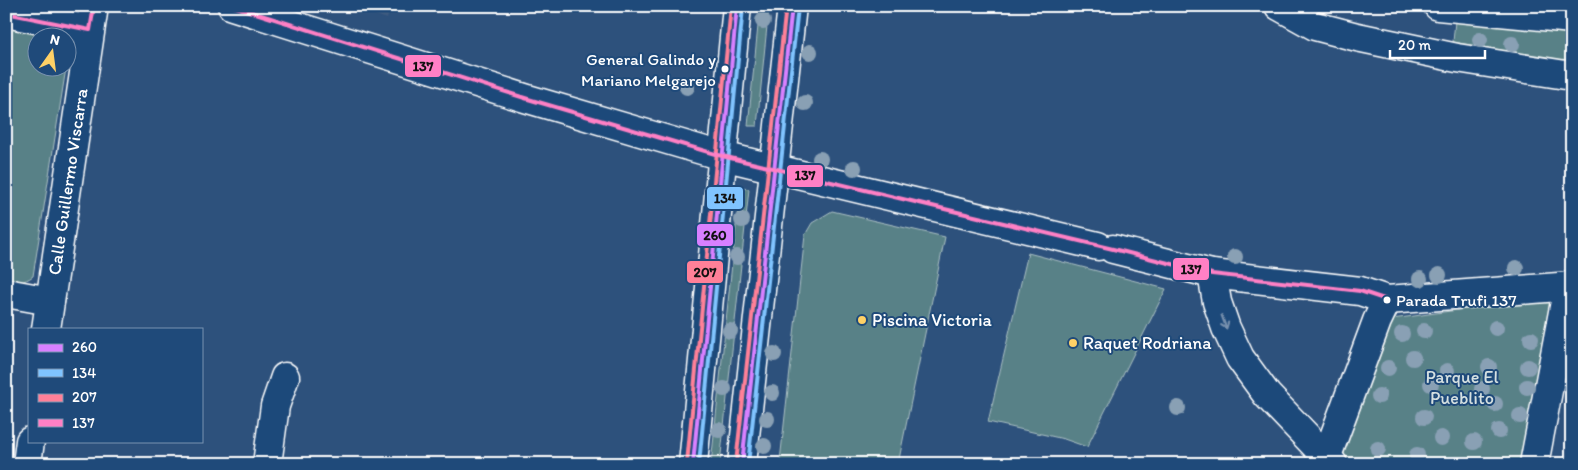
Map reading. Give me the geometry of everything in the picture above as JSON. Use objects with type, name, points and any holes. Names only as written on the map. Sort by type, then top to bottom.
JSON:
[{"type":"street","points":[[232,6],[528,99],[722,156],[1212,274],[1360,291],[1387,300],[1570,286],[1534,464]]},
{"type":"street","points":[[693,464],[737,6]]},
{"type":"street","points":[[742,464],[792,6]]},
{"type":"street","points":[[1279,6],[1315,26],[1358,37],[1457,58],[1572,76]]},
{"type":"street","points":[[1438,6],[1572,19]]},
{"type":"street","points":[[6,13],[92,18]]},
{"type":"street","name":"Calle Guillermo Viscarra","points":[[46,328],[92,18]]},
{"type":"street","points":[[1212,274],[1217,302],[1226,328],[1240,358],[1267,395],[1328,461],[1376,322],[1387,300]]},
{"type":"street","points":[[6,293],[50,301]]},
{"type":"street","points":[[268,464],[275,406],[286,377]]},
{"type":"street","points":[[26,464],[30,442]]},
{"type":"shaded area","points":[[351,6],[391,6],[387,19]]},
{"type":"green space","points":[[6,6],[44,28],[28,28],[28,78],[64,78],[33,276],[23,281],[6,281]]},
{"type":"green space","points":[[760,6],[769,6],[757,126],[748,126]]},
{"type":"green space","points":[[1455,21],[1572,31],[1572,62],[1453,42]]},
{"type":"green space","points":[[740,188],[749,189],[720,464],[711,464]]},
{"type":"green space","name":"Piscina Victoria","points":[[832,211],[945,237],[898,464],[800,464],[780,461],[805,235],[812,223]]},
{"type":"green space","name":"Raquet Rodriana","points":[[1028,253],[1166,289],[1087,447],[1064,439],[988,422]]},
{"type":"green space","name":"Parque El Pueblito","points":[[1539,299],[1549,302],[1554,309],[1526,464],[1356,464],[1347,460],[1342,455],[1392,319]]},
{"type":"transit line","name":"137","points":[[6,13],[90,30],[94,6]]},
{"type":"transit line","name":"137","points":[[233,6],[528,99],[722,156],[1212,274],[1360,291],[1387,300]]},
{"type":"transit line","name":"207","points":[[687,463],[731,6]]},
{"type":"transit line","name":"260","points":[[693,464],[737,6]]},
{"type":"transit line","name":"207","points":[[736,463],[786,6]]},
{"type":"transit line","name":"260","points":[[742,464],[792,6]]},
{"type":"transit line","name":"134","points":[[699,464],[743,7]]},
{"type":"transit line","name":"134","points":[[748,464],[798,7]]},
{"type":"place","name":"General Galindo y Mariano Melgarejo","points":[[725,69]]},
{"type":"place","name":"Parada Trufi 137","points":[[1387,300]]},
{"type":"place","name":"Piscina Victoria","points":[[862,320]]},
{"type":"place","name":"Raquet Rodriana","points":[[1073,343]]}]
